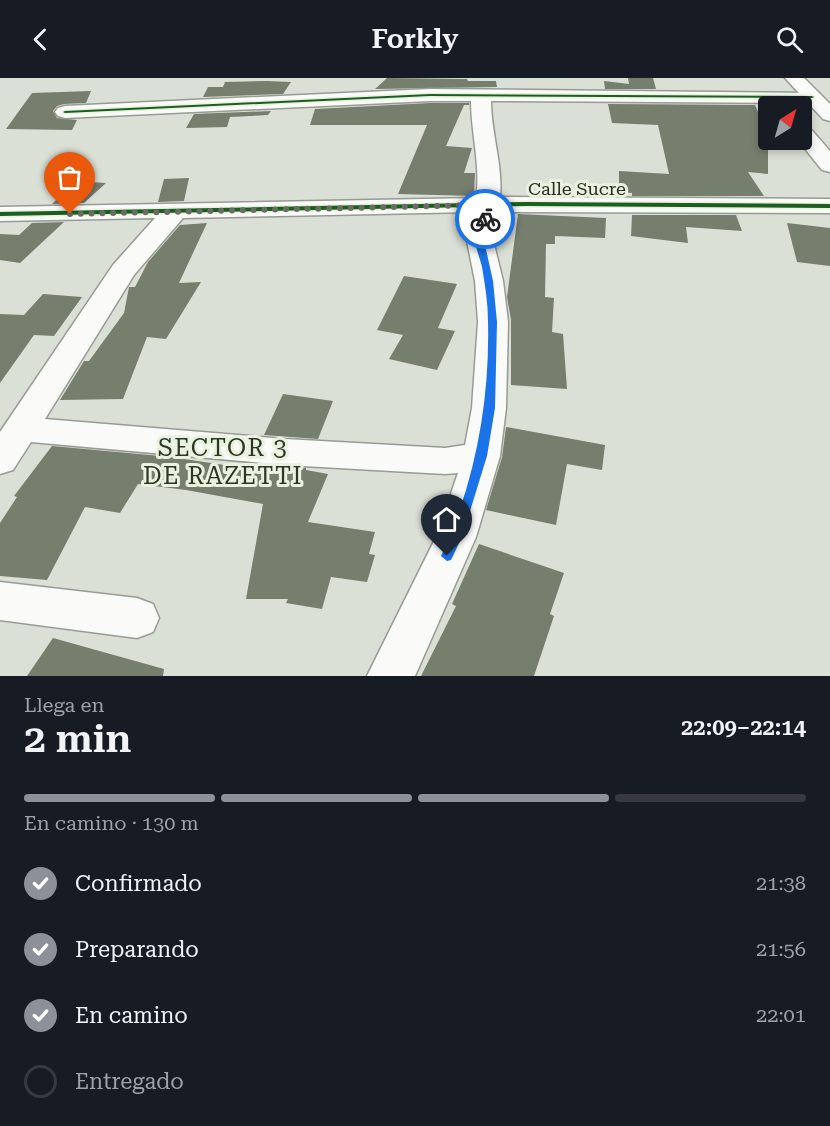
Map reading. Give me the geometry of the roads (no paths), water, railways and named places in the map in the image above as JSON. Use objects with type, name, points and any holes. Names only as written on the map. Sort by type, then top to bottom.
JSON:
[{"type":"main road","points":[[760,78],[774,96]]},
{"type":"main road","points":[[794,78],[811,96]]},
{"type":"main road","points":[[65,112],[232,106],[341,98],[430,95],[481,97],[524,87],[758,100]]},
{"type":"main road","points":[[391,676],[456,537],[482,456],[493,363],[493,322],[489,281],[479,236],[485,221],[490,182],[481,120],[481,97]]},
{"type":"main road","points":[[812,97],[830,115]]},
{"type":"main road","points":[[812,143],[830,165]]},
{"type":"main road","name":"Calle Sucre","points":[[0,214],[174,213],[487,205],[830,206]]},
{"type":"main road","points":[[0,461],[123,271],[174,213]]},
{"type":"main road","points":[[20,429],[285,452],[445,460],[482,456]]},
{"type":"main road","points":[[0,602],[137,618]]},
{"type":"district","name":"SECTOR 3 DE RAZETTI","points":[[223,462]]}]
